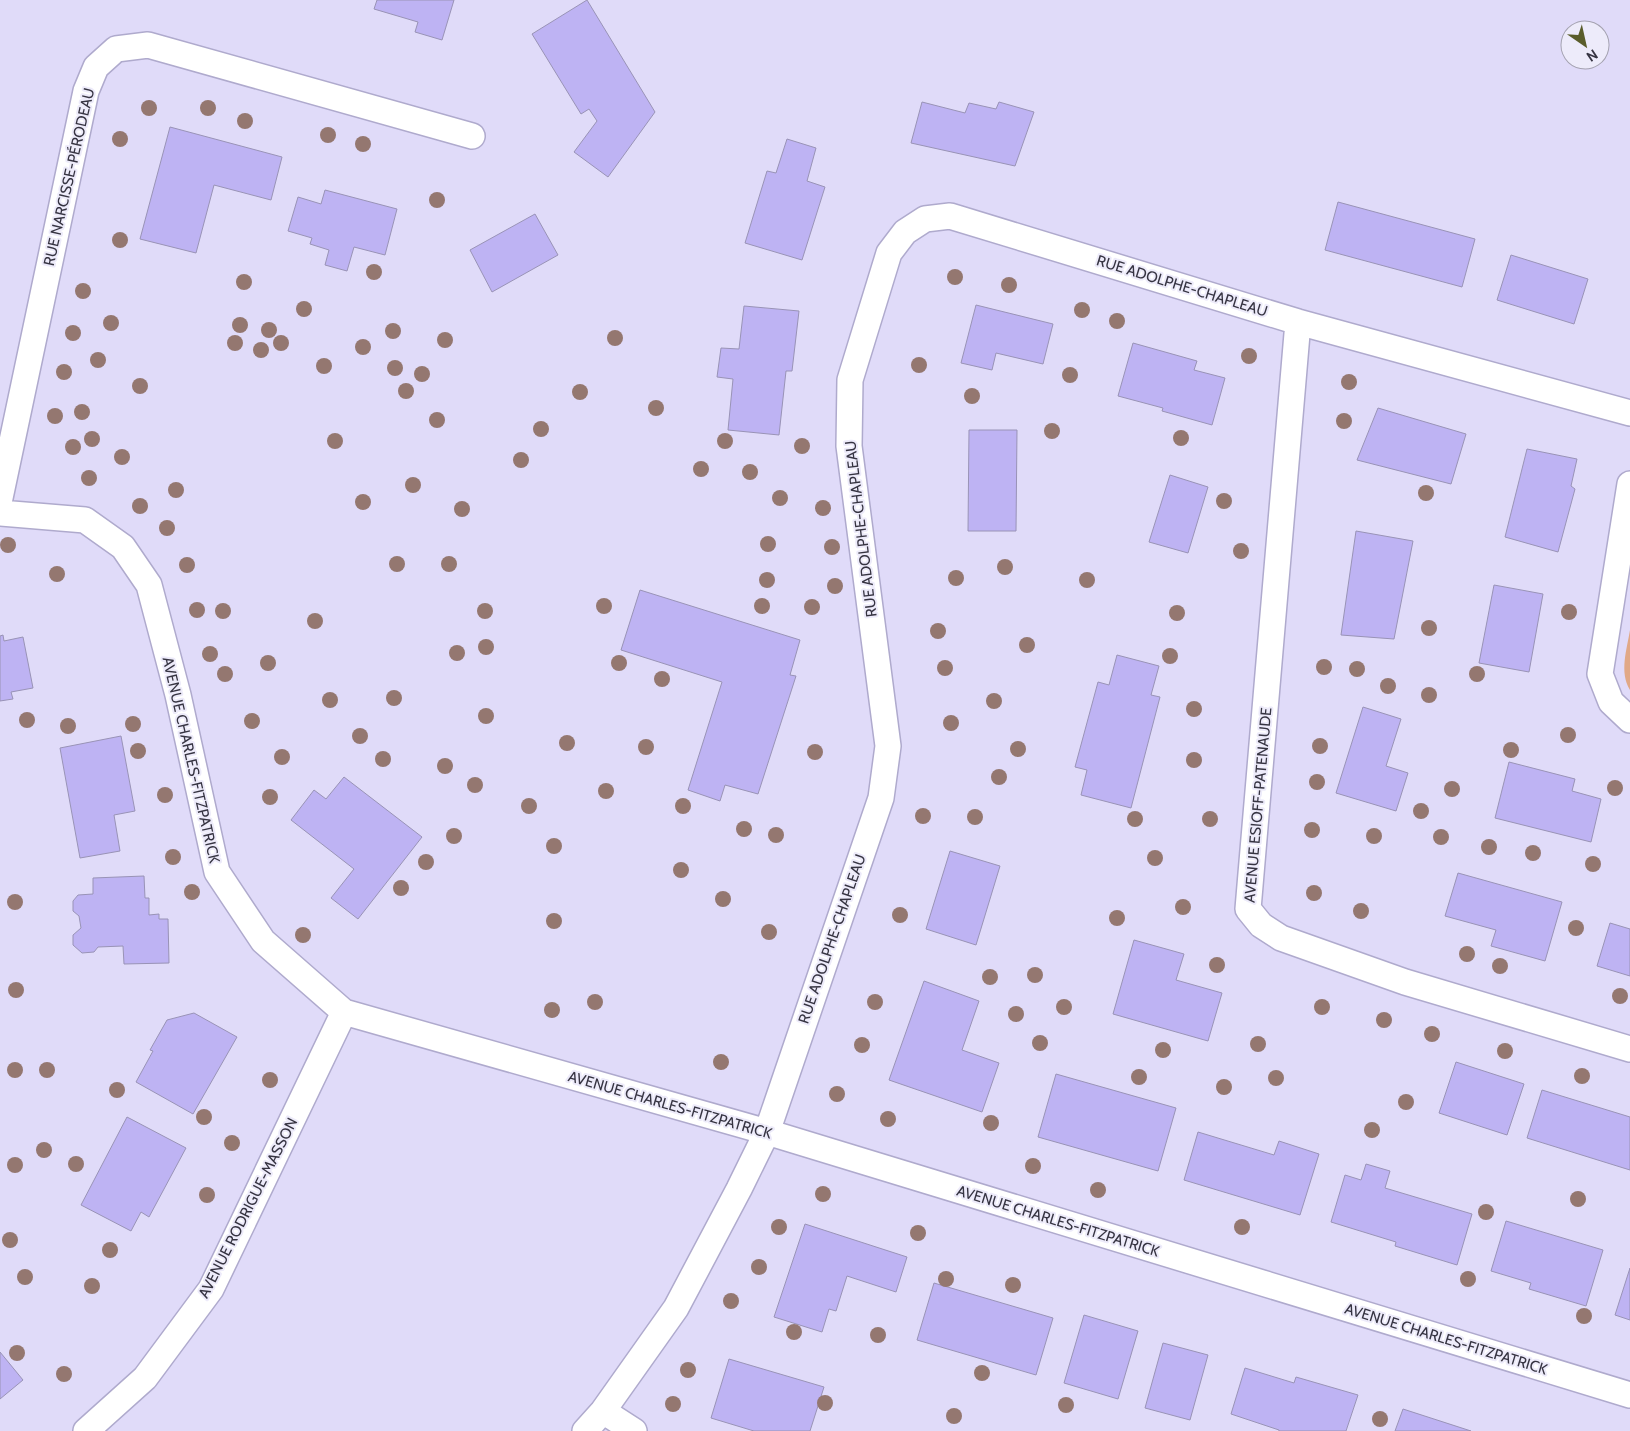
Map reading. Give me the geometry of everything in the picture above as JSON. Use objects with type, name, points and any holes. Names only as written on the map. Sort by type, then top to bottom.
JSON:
[{"type":"street","name":"RUE NARCISSE-PÉRODEAU","points":[[0,498],[86,91],[96,67],[116,50],[148,45],[472,136]]},
{"type":"street","name":"RUE ADOLPHE-CHAPLEAU","points":[[585,1431],[603,1411],[676,1308],[739,1189],[766,1132],[881,798],[888,746],[849,446],[850,380],[889,253],[905,232],[924,219],[950,216],[1298,322],[1630,413]]},
{"type":"street","name":"AVENUE ESIOFF-PATENAUDE","points":[[1298,322],[1248,909],[1261,925],[1281,938],[1405,982],[1630,1049]]},
{"type":"street","points":[[1630,484],[1600,674],[1611,702],[1630,720]]},
{"type":"street","name":"AVENUE CHARLES-FITZPATRICK","points":[[0,513],[85,520],[123,547],[149,585],[178,695],[217,872],[263,941],[344,1012],[766,1132],[1630,1395]]},
{"type":"street","name":"AVENUE RODRIGUE-MASSON","points":[[86,1431],[145,1378],[211,1289],[344,1012]]},
{"type":"street","points":[[603,1411],[634,1431]]},
{"type":"shaded area","points":[[1630,630],[1630,690],[1624,668]]},
{"type":"building","points":[[377,0],[454,0],[442,40],[415,32],[418,22],[374,9]]},
{"type":"building","points":[[587,0],[655,112],[608,177],[574,152],[597,121],[589,109],[581,114],[532,34]]},
{"type":"building","points":[[922,102],[965,113],[969,103],[996,109],[999,102],[1034,112],[1015,166],[911,143]]},
{"type":"building","points":[[170,127],[282,157],[271,200],[214,185],[196,253],[140,239]]},
{"type":"building","points":[[787,139],[816,148],[807,181],[825,187],[802,260],[745,243],[767,171],[776,173]]},
{"type":"building","points":[[325,190],[397,209],[385,255],[354,247],[347,271],[325,265],[329,250],[310,244],[312,238],[288,231],[298,197],[321,204]]},
{"type":"building","points":[[1338,202],[1475,239],[1462,287],[1325,250]]},
{"type":"building","points":[[535,214],[558,255],[492,292],[470,250]]},
{"type":"building","points":[[1511,255],[1588,279],[1574,324],[1497,300]]},
{"type":"building","points":[[976,305],[1053,324],[1043,364],[996,353],[992,370],[961,363]]},
{"type":"building","points":[[744,306],[799,311],[792,371],[786,371],[779,435],[728,430],[733,379],[717,377],[721,348],[739,349]]},
{"type":"building","points":[[1133,343],[1197,361],[1194,370],[1225,378],[1212,425],[1162,411],[1163,408],[1118,396]]},
{"type":"building","points":[[1378,408],[1466,434],[1451,484],[1357,460]]},
{"type":"building","points":[[969,430],[1017,430],[1016,531],[968,531]]},
{"type":"building","points":[[1527,449],[1577,459],[1571,486],[1575,489],[1558,552],[1505,537]]},
{"type":"building","points":[[1170,475],[1208,487],[1188,553],[1149,542]]},
{"type":"building","points":[[1356,531],[1413,541],[1394,639],[1341,635]]},
{"type":"building","points":[[1494,585],[1543,594],[1529,672],[1479,663]]},
{"type":"building","points":[[640,590],[800,640],[790,675],[796,676],[758,794],[725,785],[720,801],[688,790],[722,682],[621,650]]},
{"type":"building","points":[[3,635],[4,641],[23,637],[33,688],[11,692],[13,699],[0,701],[0,636]]},
{"type":"building","points":[[1117,655],[1159,666],[1151,695],[1160,697],[1131,808],[1081,795],[1087,770],[1075,767],[1098,682],[1109,685]]},
{"type":"building","points":[[1363,707],[1401,719],[1386,766],[1408,773],[1396,811],[1336,793]]},
{"type":"building","points":[[121,736],[135,811],[114,815],[120,851],[80,858],[60,748]]},
{"type":"building","points":[[1509,762],[1575,779],[1572,791],[1601,799],[1591,842],[1495,818]]},
{"type":"building","points":[[344,777],[422,837],[358,919],[331,898],[354,869],[291,820],[314,790],[326,799]]},
{"type":"building","points":[[950,851],[1000,866],[976,945],[926,929]]},
{"type":"building","points":[[1458,873],[1562,902],[1545,961],[1491,946],[1496,930],[1445,916]]},
{"type":"building","points":[[144,876],[145,898],[149,898],[149,915],[159,914],[159,919],[168,919],[169,963],[124,964],[123,946],[98,947],[94,952],[82,953],[73,945],[73,935],[81,928],[79,916],[73,911],[73,901],[78,895],[93,894],[93,878]]},
{"type":"building","points":[[1610,923],[1630,929],[1630,976],[1597,966]]},
{"type":"building","points":[[1134,940],[1184,954],[1176,980],[1222,993],[1208,1041],[1113,1014]]},
{"type":"building","points":[[924,981],[979,1001],[962,1050],[999,1063],[982,1112],[889,1080]]},
{"type":"building","points":[[194,1013],[237,1037],[193,1114],[136,1082],[153,1051],[150,1050],[167,1020]]},
{"type":"building","points":[[1456,1062],[1524,1084],[1507,1135],[1439,1113]]},
{"type":"building","points":[[1056,1074],[1176,1108],[1158,1171],[1038,1137]]},
{"type":"building","points":[[1542,1090],[1630,1117],[1630,1170],[1527,1138]]},
{"type":"building","points":[[127,1117],[186,1148],[149,1217],[141,1212],[131,1231],[81,1205]]},
{"type":"building","points":[[1198,1132],[1274,1155],[1279,1141],[1319,1154],[1300,1215],[1184,1180]]},
{"type":"building","points":[[1366,1164],[1390,1171],[1385,1188],[1472,1214],[1457,1265],[1395,1246],[1396,1242],[1331,1222],[1345,1175],[1361,1180]]},
{"type":"building","points":[[1506,1221],[1603,1250],[1586,1306],[1529,1289],[1531,1283],[1491,1271]]},
{"type":"building","points":[[805,1224],[907,1257],[896,1292],[847,1276],[836,1311],[829,1309],[822,1332],[774,1317]]},
{"type":"building","points":[[1630,1268],[1630,1320],[1615,1315]]},
{"type":"building","points":[[934,1283],[1053,1318],[1036,1375],[917,1340]]},
{"type":"building","points":[[1084,1315],[1138,1331],[1118,1399],[1064,1383]]},
{"type":"building","points":[[1163,1343],[1208,1355],[1190,1420],[1145,1408]]},
{"type":"building","points":[[0,1352],[23,1380],[0,1399]]},
{"type":"building","points":[[729,1359],[824,1387],[810,1431],[754,1431],[711,1418]]},
{"type":"building","points":[[1245,1368],[1294,1383],[1296,1377],[1358,1395],[1346,1431],[1279,1431],[1231,1414]]},
{"type":"building","points":[[1403,1409],[1471,1431],[1395,1431]]}]
